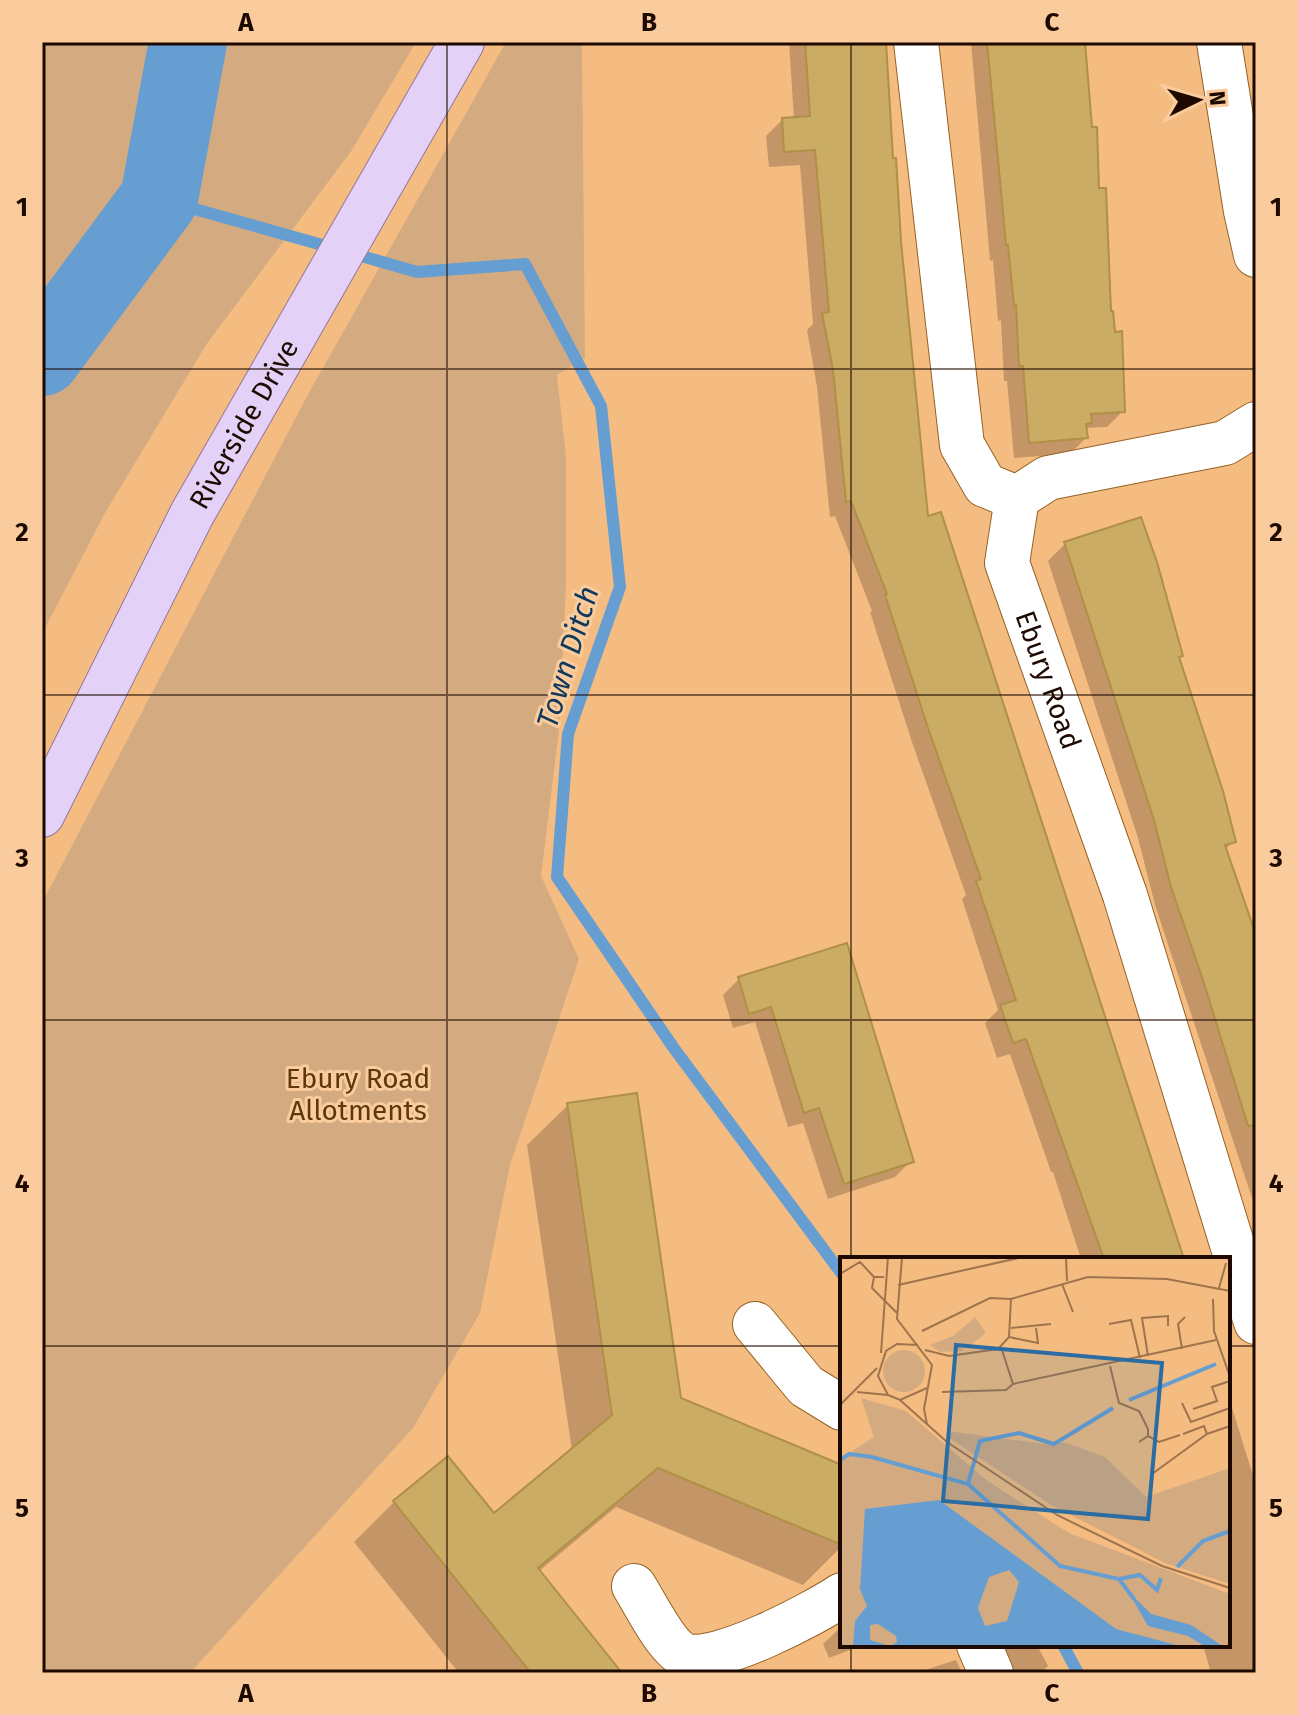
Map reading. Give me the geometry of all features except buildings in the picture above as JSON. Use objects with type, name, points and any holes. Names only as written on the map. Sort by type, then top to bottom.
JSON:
[{"type":"main road","name":"Riverside Drive","points":[[42,815],[192,514],[462,42]]},
{"type":"street","points":[[916,42],[962,445],[985,485],[1017,498],[1048,478],[1225,443],[1256,424]]},
{"type":"street","points":[[1219,42],[1256,255]]},
{"type":"street","name":"Ebury Road","points":[[1017,498],[1007,563],[1125,895],[1242,1298]]},
{"type":"street","points":[[755,1324],[806,1386],[840,1407]]},
{"type":"street","points":[[634,1586],[682,1664],[743,1646],[840,1596]]},
{"type":"street","points":[[980,1647],[991,1673]]},
{"type":"green space","points":[[42,42],[416,42],[352,150],[208,342],[105,513],[42,634]]},
{"type":"green space","name":"Ebury Road Allotments","points":[[506,42],[582,42],[585,358],[557,375],[566,457],[566,585],[559,730],[541,876],[579,959],[510,1165],[480,1313],[413,1428],[190,1673],[42,1673],[42,903],[305,400]]},
{"type":"waterway","points":[[42,357],[159,199],[188,42]]},
{"type":"waterway","name":"Town Ditch","points":[[159,199],[333,248]]},
{"type":"waterway","name":"Town Ditch","points":[[351,253],[417,272],[525,264],[601,406],[620,587],[568,734],[557,877],[673,1047],[840,1271]]},
{"type":"waterway","name":"Town Ditch","points":[[1064,1647],[1078,1673]]}]
